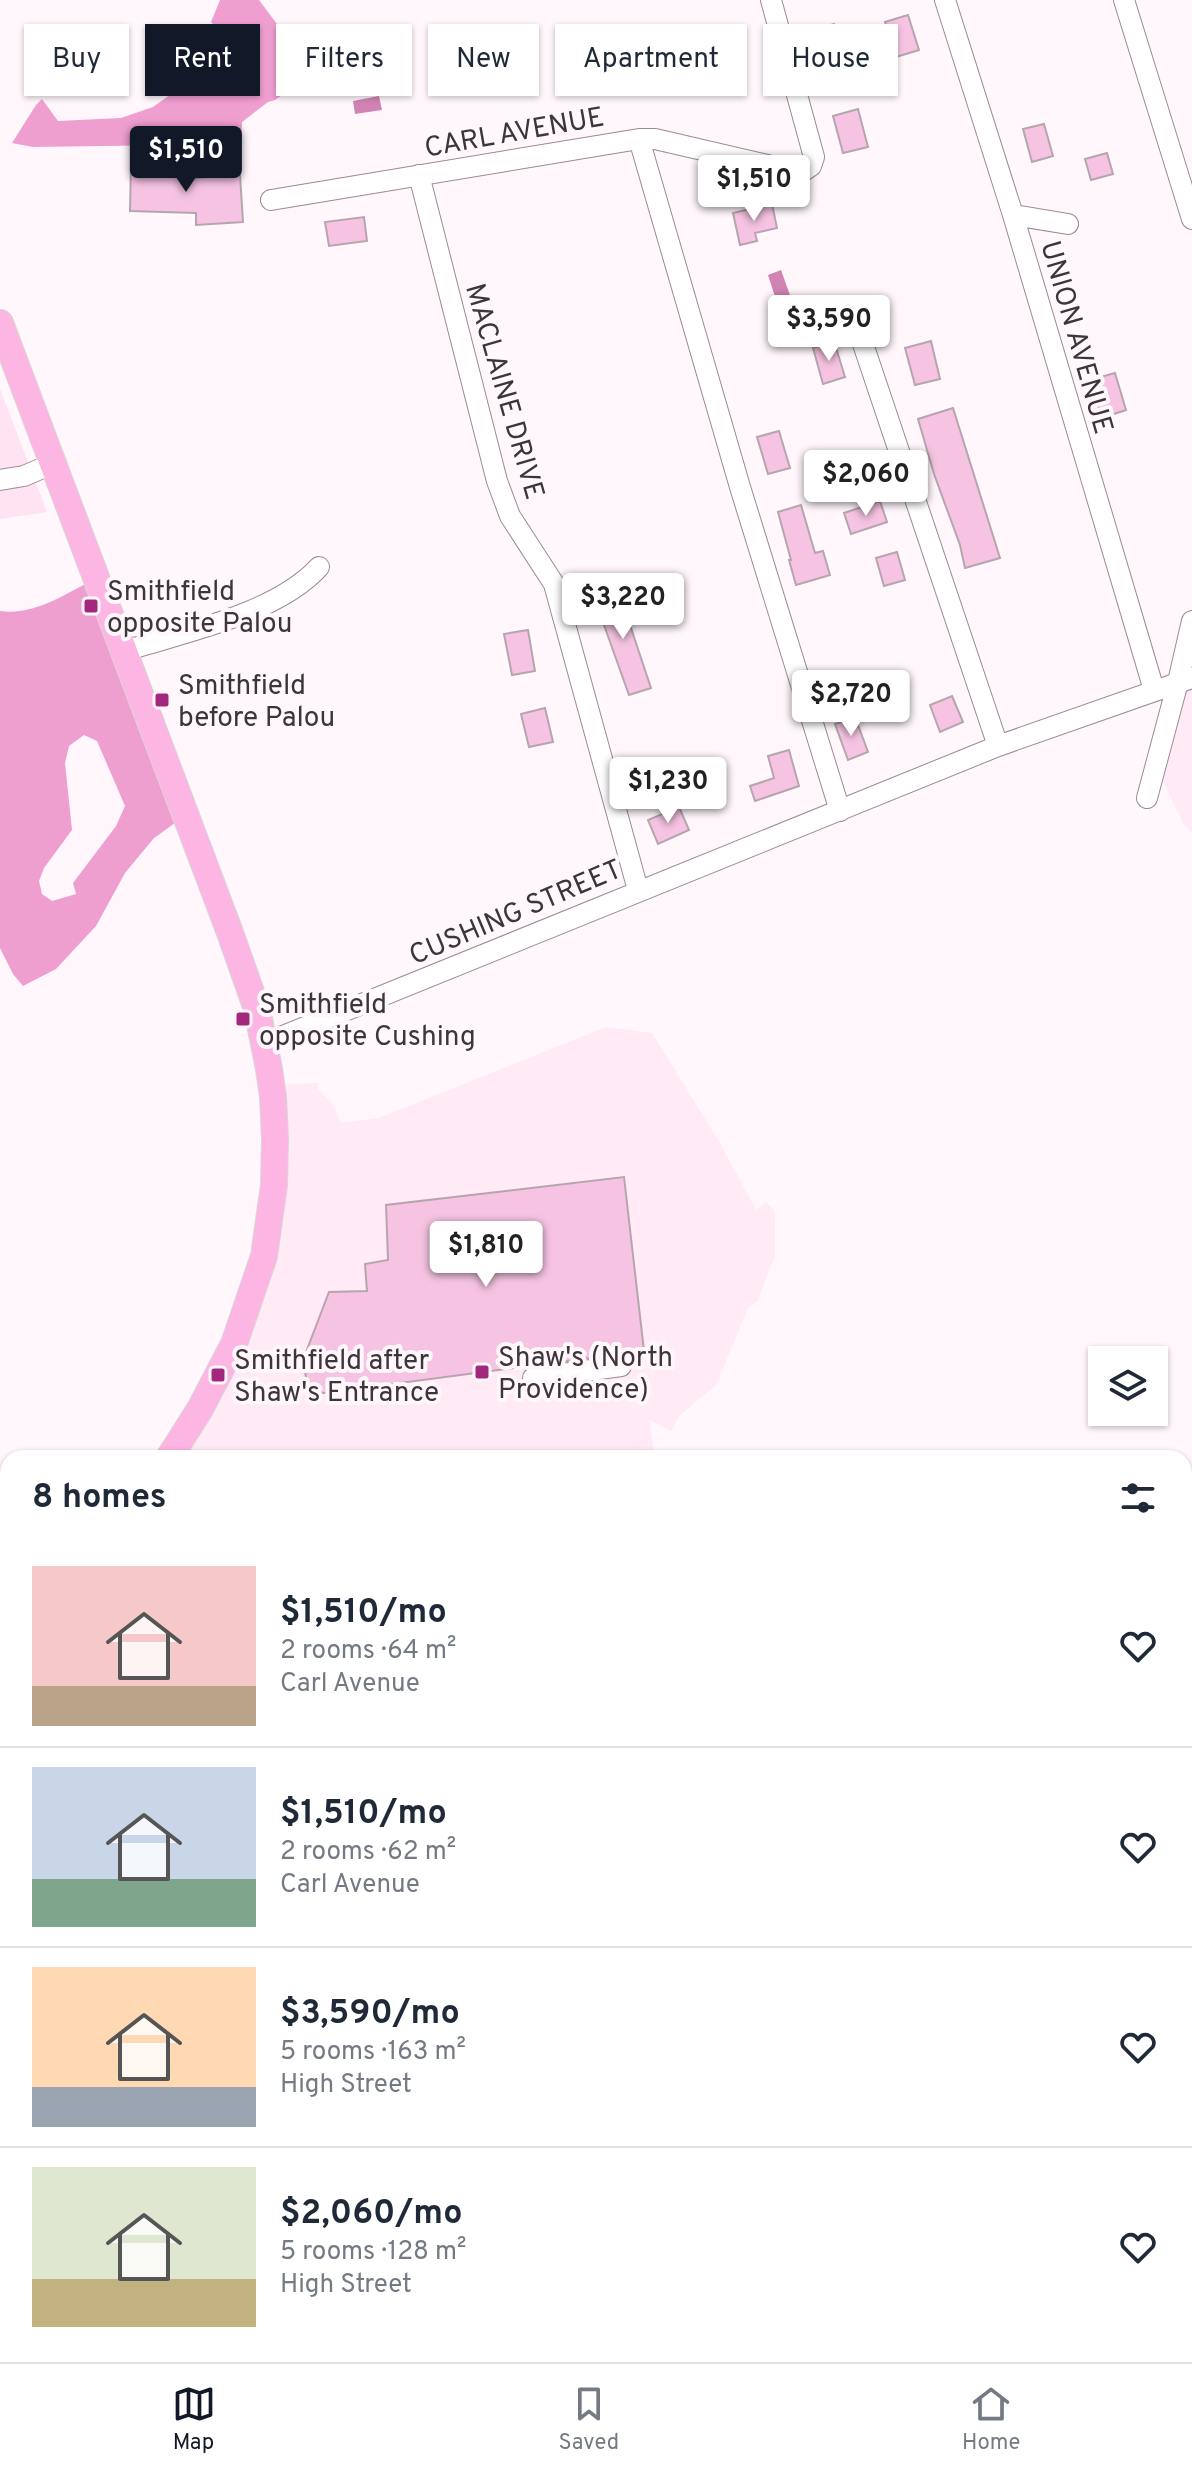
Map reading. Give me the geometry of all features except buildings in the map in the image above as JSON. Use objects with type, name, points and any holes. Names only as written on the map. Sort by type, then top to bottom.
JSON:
[{"type":"main road","points":[[0,323],[257,1009],[273,1097],[274,1185],[264,1256],[234,1344],[174,1450]]},
{"type":"street","name":"CARL AVENUE","points":[[271,200],[639,139],[655,139],[797,172],[805,170],[811,166],[814,157],[771,0]]},
{"type":"street","name":"UNION AVENUE","points":[[945,0],[1013,215],[1154,690]]},
{"type":"street","points":[[1124,0],[1192,219]]},
{"type":"street","points":[[639,139],[740,487],[840,811]]},
{"type":"street","name":"MACLAINE DRIVE","points":[[419,175],[497,481],[510,516],[554,584],[638,890]]},
{"type":"street","points":[[1013,215],[1068,224]]},
{"type":"street","points":[[859,332],[998,746]]},
{"type":"street","points":[[0,480],[24,476],[54,463]]},
{"type":"street","points":[[125,651],[276,601],[305,583],[319,567]]},
{"type":"street","points":[[1147,798],[1185,680],[1192,621]]},
{"type":"street","name":"CUSHING STREET","points":[[263,1040],[283,1036],[434,976],[638,890],[998,746],[1185,680]]},
{"type":"street","points":[[533,1378],[621,1366]]},
{"type":"shaded area","points":[[220,0],[259,0],[277,24],[276,96],[281,96],[242,122],[241,144],[33,147],[12,143],[42,99],[58,121],[121,118],[153,107],[168,96],[260,96],[260,24],[211,22]]},
{"type":"shaded area","points":[[379,96],[382,110],[355,114],[353,101]]},
{"type":"shaded area","points":[[781,270],[791,298],[777,303],[768,275]]},
{"type":"shaded area","points":[[0,389],[47,512],[0,519]]},
{"type":"shaded area","points":[[95,579],[189,813],[154,838],[125,873],[96,926],[56,969],[23,986],[0,948],[0,611],[37,607]],"holes":[[[84,735],[97,741],[125,806],[116,826],[73,883],[76,894],[52,901],[42,894],[39,881],[44,868],[72,830],[65,763],[69,746]]]},
{"type":"shaded area","points":[[1192,675],[1192,833],[1183,823],[1155,764],[1164,687]]},
{"type":"shaded area","points":[[606,1027],[652,1033],[720,1143],[756,1210],[766,1202],[775,1211],[775,1259],[758,1301],[748,1308],[716,1385],[680,1415],[671,1431],[649,1420],[654,1450],[166,1450],[217,1362],[255,1247],[278,1085],[318,1083],[318,1089],[332,1103],[341,1123],[379,1118]]},
{"type":"place","name":"Smithfield opposite Palou","points":[[91,606]]},
{"type":"place","name":"Smithfield before Palou","points":[[162,700]]},
{"type":"place","name":"Smithfield opposite Cushing","points":[[243,1019]]},
{"type":"place","name":"Shaw's (North Providence)","points":[[482,1372]]},
{"type":"place","name":"Smithfield after Shaw's Entrance","points":[[218,1375]]}]
